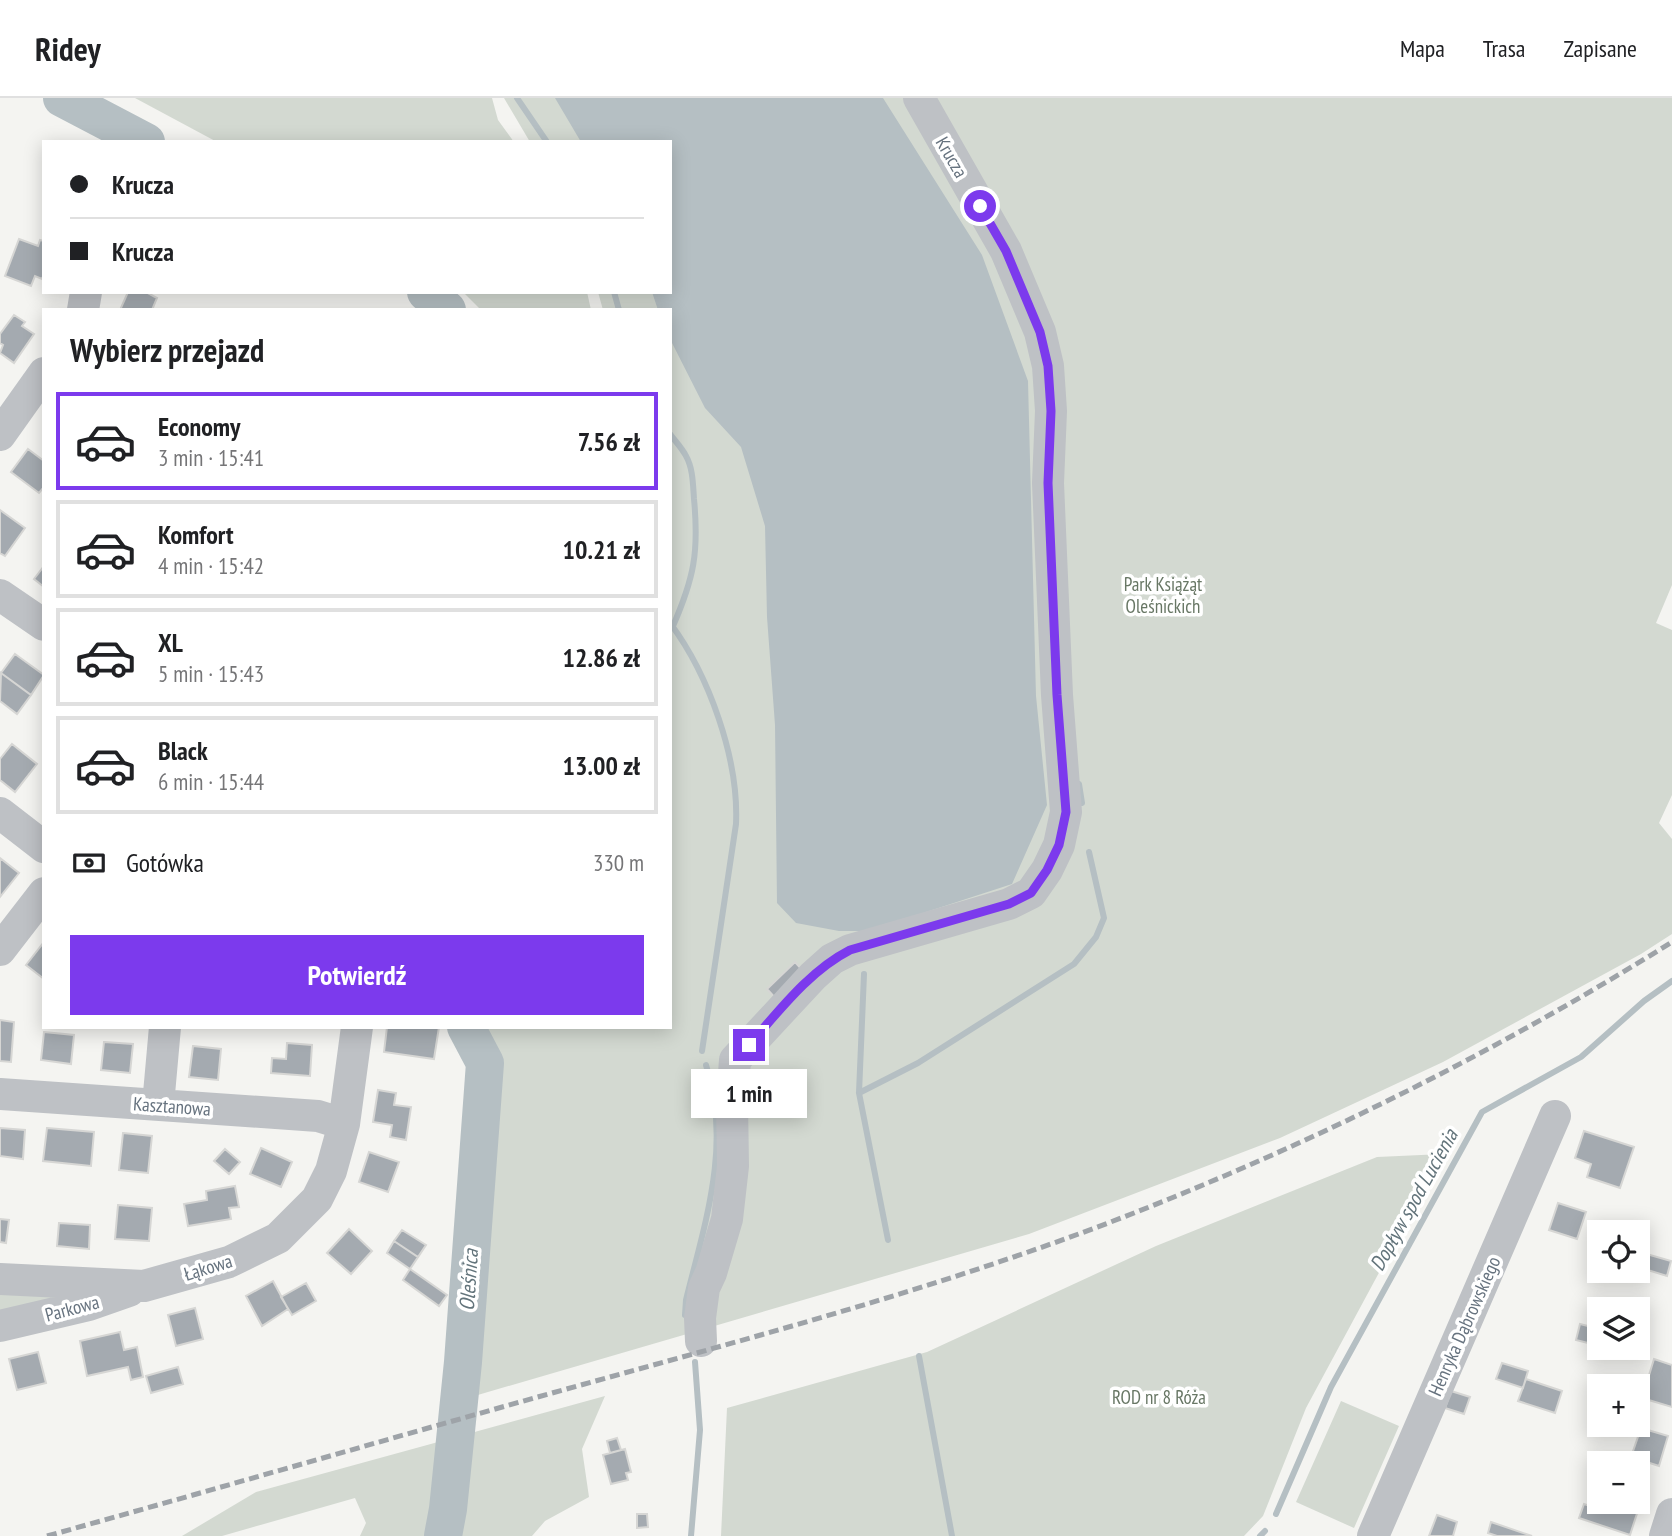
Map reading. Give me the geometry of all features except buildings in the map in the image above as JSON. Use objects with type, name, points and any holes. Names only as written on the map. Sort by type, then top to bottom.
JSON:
[{"type":"street","name":"Krucza","points":[[701,1341],[700,1318],[704,1288],[727,1219],[733,1166],[732,1088],[735,1060],[832,959],[850,950],[973,915],[1031,893],[1047,870],[1059,845],[1066,812],[1057,695],[1048,483],[1051,411],[1048,366],[1040,332],[1006,251],[919,98]]},
{"type":"street","points":[[0,435],[42,376]]},
{"type":"street","points":[[2,599],[42,624]]},
{"type":"street","points":[[0,813],[42,845]]},
{"type":"street","points":[[0,950],[42,896]]},
{"type":"street","points":[[158,1105],[165,1029]]},
{"type":"street","name":"Łąkowa","points":[[0,1279],[144,1286],[229,1262],[278,1238],[317,1199],[331,1171],[344,1124],[356,1029]]},
{"type":"street","name":"Kasztanowa","points":[[0,1094],[318,1116],[344,1124]]},
{"type":"street","name":"Henryka Dąbrowskiego","points":[[1373,1536],[1555,1116]]},
{"type":"street","name":"Parkowa","points":[[0,1326],[89,1305],[144,1286]]},
{"type":"street","points":[[1665,1536],[1672,1514]]},
{"type":"green space","points":[[135,98],[492,98],[498,120],[513,140],[213,140]]},
{"type":"green space","name":"Park Książąt Oleśnickich","points":[[504,98],[1672,98],[1672,585],[1656,623],[1672,630],[1672,795],[1659,823],[1672,839],[1672,934],[1641,954],[1443,1062],[1280,1138],[1029,1234],[471,1397],[495,1056],[478,1029],[672,1029],[672,308],[602,308],[599,294],[672,294],[672,140],[529,140]]},
{"type":"green space","points":[[465,294],[587,294],[591,308],[479,308]]},
{"type":"green space","name":"ROD nr 8 Róża","points":[[1443,1154],[1306,1408],[1263,1516],[1244,1536],[721,1536],[727,1408],[927,1352],[1156,1246],[1377,1157]]},
{"type":"green space","points":[[0,1289],[86,1294],[0,1320]]},
{"type":"green space","points":[[605,1396],[582,1449],[589,1497],[545,1521],[532,1536],[360,1536],[366,1523],[355,1498],[222,1536],[182,1536],[256,1492]]},
{"type":"green space","points":[[1341,1401],[1399,1426],[1354,1528],[1296,1502]]},
{"type":"shaded area","points":[[555,98],[883,98],[982,255],[1028,381],[1036,696],[1047,805],[1012,884],[868,931],[839,931],[796,923],[777,903],[775,725],[767,617],[765,526],[741,447],[705,408],[672,343],[672,308],[657,308],[653,294],[672,294],[672,140],[580,140]]},
{"type":"waterway","name":"Oleśnica","points":[[62,98],[142,140]]},
{"type":"waterway","points":[[517,98],[546,140]]},
{"type":"waterway","name":"Oleśnica","points":[[428,294],[445,308]]},
{"type":"waterway","points":[[615,294],[618,308]]},
{"type":"waterway","points":[[672,437],[690,466],[696,534],[690,579],[673,626]]},
{"type":"waterway","points":[[672,626],[697,667],[719,719],[727,746],[736,799],[736,824],[702,1051]]},
{"type":"waterway","points":[[1079,784],[1082,803]]},
{"type":"waterway","points":[[859,1093],[918,1063],[1074,964],[1096,937],[1104,918],[1089,852]]},
{"type":"waterway","points":[[864,974],[859,1093],[888,1240]]},
{"type":"waterway","name":"Dopływ spod Lucienia","points":[[1276,1514],[1331,1387],[1482,1112],[1581,1057],[1644,1001],[1672,981]]},
{"type":"waterway","name":"Oleśnica","points":[[443,1536],[463,1362],[485,1063],[467,1029]]},
{"type":"waterway","points":[[685,1315],[686,1300],[708,1213],[716,1154],[717,1124],[706,1065]]},
{"type":"waterway","points":[[919,1356],[952,1536]]},
{"type":"waterway","points":[[691,1536],[700,1430],[695,1362]]},
{"type":"waterway","name":"Dopływ spod Lucienia","points":[[1260,1536],[1265,1531]]},
{"type":"railway","points":[[47,1536],[837,1313],[1061,1240],[1204,1184],[1342,1123],[1542,1019],[1672,942]]},
{"type":"route","points":[[749,1045],[832,959],[850,950],[1009,904],[1031,893],[1047,870],[1059,845],[1066,812],[1057,695],[1048,483],[1051,411],[1048,366],[1040,332],[1006,251],[980,206]]}]
